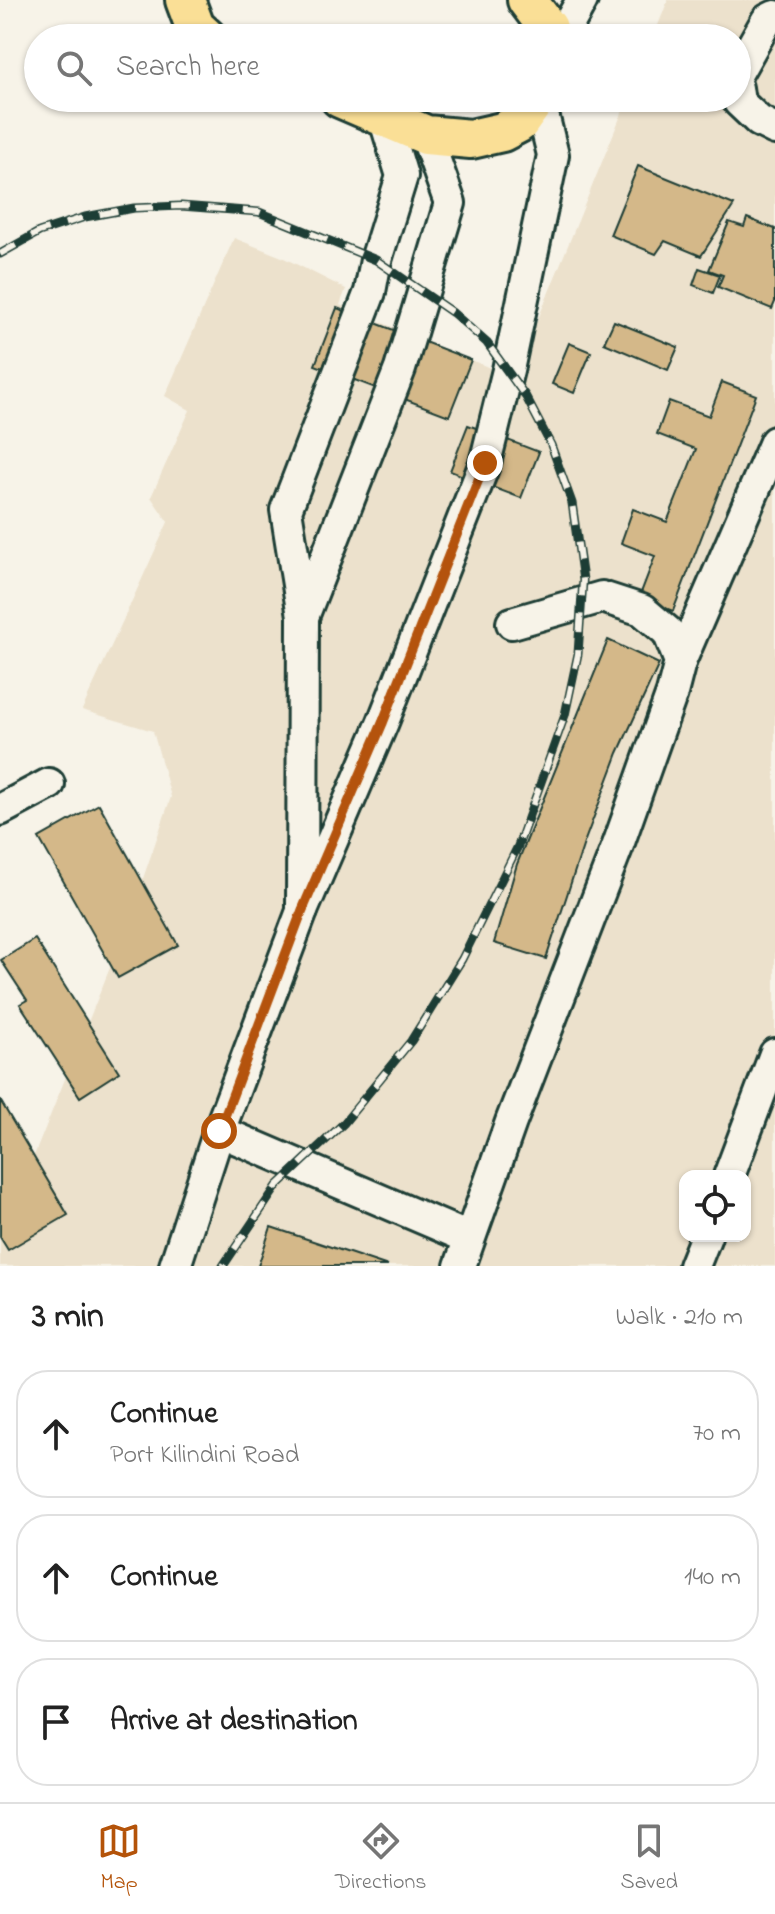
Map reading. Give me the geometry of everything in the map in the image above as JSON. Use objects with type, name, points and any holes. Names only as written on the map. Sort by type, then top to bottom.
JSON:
[{"type":"main road","points":[[185,0],[194,24]]},
{"type":"main road","points":[[527,0],[545,24]]},
{"type":"main road","points":[[372,112],[426,135],[471,139],[502,132],[519,123],[527,112]]},
{"type":"street","points":[[569,24],[582,0]]},
{"type":"street","points":[[751,48],[767,20],[775,16]]},
{"type":"street","points":[[175,1266],[219,1131],[302,911],[383,722],[485,463],[508,370],[553,155],[542,112]]},
{"type":"street","points":[[750,112],[775,129]]},
{"type":"street","points":[[302,911],[303,617],[286,510],[370,292],[376,260],[402,176],[384,117]]},
{"type":"street","points":[[303,617],[400,369],[450,203],[426,135]]},
{"type":"street","points":[[219,1131],[464,1252],[618,845],[680,662],[774,448]]},
{"type":"street","points":[[512,623],[602,597],[642,610],[668,632],[680,662]]},
{"type":"street","points":[[0,810],[49,784]]},
{"type":"street","points":[[731,1170],[775,1054]]},
{"type":"street","points":[[694,1266],[704,1242]]},
{"type":"shaded area","points":[[668,0],[775,0],[775,1266],[0,1266],[0,1240],[126,928],[171,797],[153,731],[82,710],[168,522],[151,497],[190,410],[165,396],[234,238],[282,257],[346,289],[340,305],[514,378],[622,112],[751,112],[751,24],[659,24]]},
{"type":"building","points":[[638,166],[734,205],[701,256],[665,241],[656,254],[610,235]]},
{"type":"building","points":[[747,218],[775,229],[775,302],[772,309],[718,287],[723,275],[709,270],[729,222],[744,227]]},
{"type":"building","points":[[699,268],[720,275],[713,293],[693,285]]},
{"type":"building","points":[[337,308],[471,360],[449,416],[315,365]]},
{"type":"building","points":[[614,321],[678,347],[668,370],[604,343]]},
{"type":"building","points":[[569,343],[591,352],[574,393],[552,384]]},
{"type":"building","points":[[722,382],[756,395],[673,611],[639,598],[655,556],[621,543],[633,509],[667,522],[696,449],[657,434],[669,401],[709,416]]},
{"type":"building","points":[[468,425],[539,452],[521,498],[450,471]]},
{"type":"building","points":[[608,640],[659,664],[618,753],[584,843],[546,959],[494,943],[517,864]]},
{"type":"building","points":[[99,804],[178,945],[118,978],[39,838]]},
{"type":"building","points":[[35,939],[119,1072],[80,1097],[20,1004],[27,1000],[1,960]]},
{"type":"building","points":[[0,1100],[68,1215],[8,1250],[0,1237]]},
{"type":"building","points":[[271,1227],[388,1266],[258,1266]]},
{"type":"railway","points":[[0,254],[39,232],[85,217],[134,208],[181,206],[259,212],[376,260],[453,313],[487,343],[526,397],[551,445],[572,503],[583,580],[578,654],[565,715],[518,846],[462,959],[411,1041],[344,1123],[277,1186],[223,1266]]},
{"type":"route","points":[[219,1131],[302,911],[383,722],[485,463]]}]
